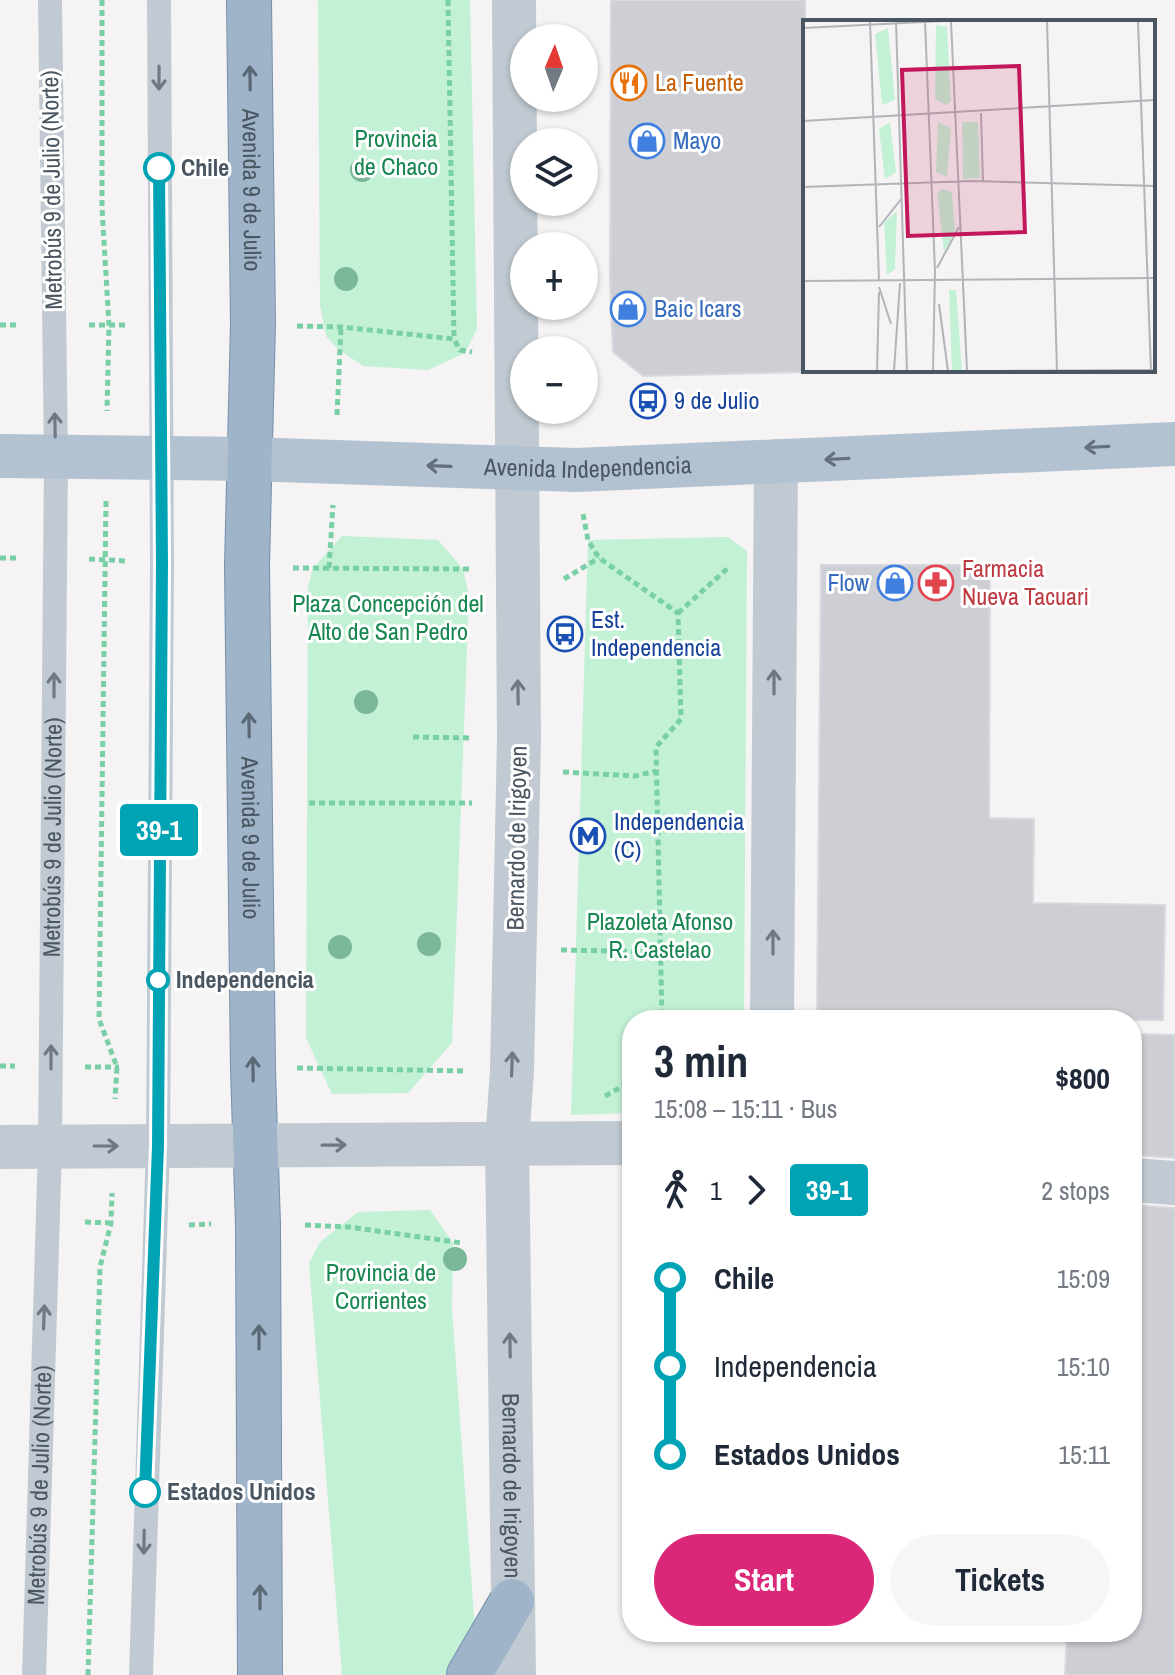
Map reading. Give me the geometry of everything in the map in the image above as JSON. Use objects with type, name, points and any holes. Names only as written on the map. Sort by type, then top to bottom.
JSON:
[{"type":"highway","name":"Avenida 9 de Julio","points":[[249,0],[253,324],[247,565],[260,1675]]},
{"type":"highway","points":[[469,1675],[512,1601]]},
{"type":"main road","name":"Avenida Independencia","points":[[0,456],[250,459],[576,470],[1175,444]]},
{"type":"street","name":"Bernardo de Irigoyen","points":[[514,0],[518,771],[512,1071],[507,1142],[514,1675]]},
{"type":"street","points":[[772,1010],[776,461]]},
{"type":"street","points":[[0,1147],[622,1143]]},
{"type":"street","points":[[1142,1181],[1175,1183]]},
{"type":"lane","name":"Metrobús 9 de Julio (Norte)","points":[[34,1675],[50,1147],[56,458],[50,0]]},
{"type":"lane","points":[[141,1675],[158,1146],[162,563],[159,0]]},
{"type":"path","points":[[88,1675],[100,1267],[111,1223],[117,1067],[99,1019],[109,325],[102,208],[102,0]]},
{"type":"path","points":[[448,0],[454,339]]},
{"type":"path","points":[[576,470],[588,540],[599,558],[678,613]]},
{"type":"path","points":[[662,1010],[656,747],[681,719],[678,613],[747,551],[774,549]]},
{"type":"path","points":[[0,558],[162,563]]},
{"type":"path","points":[[247,565],[517,571],[565,579],[599,558]]},
{"type":"path","points":[[413,737],[518,771]]},
{"type":"path","points":[[309,803],[518,771],[635,776],[656,771]]},
{"type":"path","points":[[514,949],[660,952]]},
{"type":"green space","name":"Provincia de Chaco","points":[[318,0],[470,0],[477,329],[465,353],[428,370],[363,366],[338,349],[326,336],[320,305]]},
{"type":"green space","name":"Plaza Concepción del Alto de San Pedro","points":[[342,536],[438,540],[463,569],[469,596],[452,1043],[408,1093],[332,1094],[306,1038],[308,587],[313,568]]},
{"type":"green space","name":"Plazoleta Afonso R. Castelao","points":[[728,537],[747,551],[744,1010],[622,1010],[622,1113],[571,1115],[588,540]]},
{"type":"green space","name":"Provincia de Corrientes","points":[[430,1210],[453,1243],[452,1308],[476,1644],[456,1675],[342,1675],[309,1263],[320,1242],[358,1212]]},
{"type":"building","points":[[611,0],[805,0],[805,372],[643,376],[613,352],[610,282]]},
{"type":"building","points":[[821,565],[990,565],[989,818],[1034,819],[1033,903],[1165,905],[1163,1020],[1142,1020],[1142,1010],[817,1010]]},
{"type":"building","points":[[1142,1034],[1175,1035],[1175,1158],[1142,1156]]},
{"type":"building","points":[[1142,1206],[1175,1208],[1175,1675],[1065,1675],[1067,1642],[1142,1642]]},
{"type":"bus line","name":"39-1","points":[[145,1492],[158,1146],[156,1069],[162,563],[159,168]]},
{"type":"place","name":"La Fuente","points":[[629,83]]},
{"type":"place","name":"Mayo","points":[[647,141]]},
{"type":"place","name":"Chile","points":[[159,168]]},
{"type":"place","name":"Baic Icars","points":[[628,309]]},
{"type":"place","name":"9 de Julio","points":[[648,401]]},
{"type":"place","name":"Flow","points":[[895,583]]},
{"type":"place","name":"Farmacia Nueva Tacuari","points":[[936,583]]},
{"type":"place","name":"Est. Independencia","points":[[565,634]]},
{"type":"place","name":"Independencia (C)","points":[[588,836]]},
{"type":"place","name":"Independencia","points":[[158,980]]},
{"type":"place","name":"Estados Unidos","points":[[145,1492]]}]
